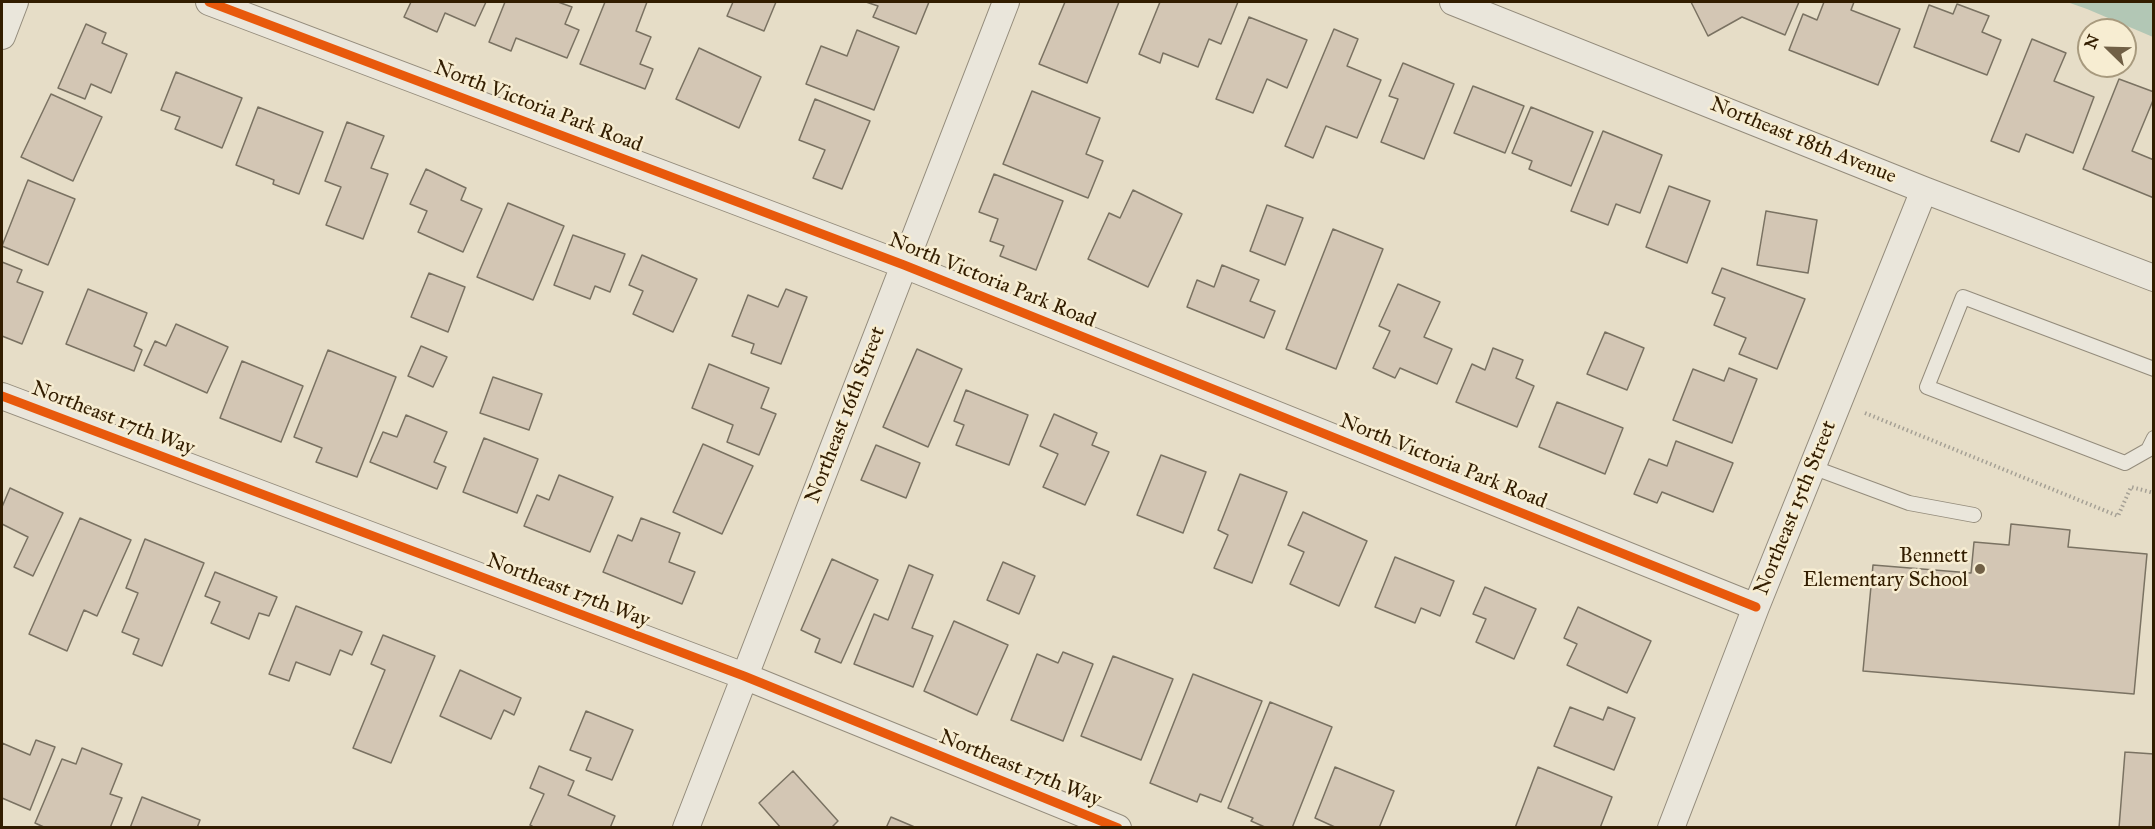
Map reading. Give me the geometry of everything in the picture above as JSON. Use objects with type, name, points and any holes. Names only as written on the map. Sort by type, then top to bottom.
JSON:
[{"type":"street","points":[[2,36],[15,2]]},
{"type":"street","name":"North Victoria Park Road","points":[[209,2],[904,265],[1756,607]]},
{"type":"street","name":"Northeast 16th Street","points":[[686,828],[1006,2]]},
{"type":"street","name":"Northeast 18th Avenue","points":[[1453,2],[1924,190],[2154,278]]},
{"type":"street","name":"Northeast 15th Street","points":[[1671,828],[1756,607],[1924,190]]},
{"type":"street","name":"Northeast 17th Way","points":[[2,396],[744,676],[1118,828]]},
{"type":"lane","points":[[2154,369],[1963,297],[1927,387],[2125,463],[2148,450],[2154,438]]},
{"type":"lane","points":[[1812,467],[1909,504],[1974,514]]},
{"type":"path","points":[[1864,413],[2118,516],[2131,487],[2154,493]]},
{"type":"shaded area","points":[[2067,2],[2153,2],[2153,37],[2137,30],[2137,18],[2108,18]]},
{"type":"building","points":[[411,2],[486,2],[475,26],[445,13],[437,32],[404,17]]},
{"type":"building","points":[[505,2],[558,2],[572,7],[565,24],[579,30],[567,58],[516,38],[511,51],[489,42]]},
{"type":"building","points":[[605,2],[647,2],[636,31],[651,37],[640,64],[653,69],[645,89],[580,64]]},
{"type":"building","points":[[733,2],[776,2],[764,31],[727,16]]},
{"type":"building","points":[[866,2],[929,2],[916,34],[873,17],[878,6]]},
{"type":"building","points":[[1065,2],[1119,2],[1087,83],[1039,64]]},
{"type":"building","points":[[1160,2],[1238,2],[1221,44],[1209,39],[1198,67],[1163,53],[1160,63],[1139,54]]},
{"type":"building","points":[[1691,2],[1799,2],[1785,35],[1742,17],[1708,36]]},
{"type":"building","points":[[1824,2],[1854,2],[1851,10],[1900,29],[1878,85],[1789,50],[1803,14],[1817,20]]},
{"type":"building","points":[[1957,4],[1989,16],[1982,32],[2001,40],[1987,75],[1914,47],[1929,5],[1953,14]]},
{"type":"building","points":[[1249,17],[1307,40],[1287,88],[1267,79],[1253,113],[1216,99]]},
{"type":"building","points":[[86,24],[106,33],[102,43],[127,54],[111,93],[91,84],[85,99],[58,88]]},
{"type":"building","points":[[1334,29],[1358,39],[1347,66],[1381,80],[1357,138],[1326,126],[1313,158],[1285,146]]},
{"type":"building","points":[[857,30],[899,47],[874,110],[806,84],[821,46],[847,56]]},
{"type":"building","points":[[2032,39],[2066,53],[2054,81],[2094,97],[2073,153],[2026,134],[2019,152],[1991,141]]},
{"type":"building","points":[[699,48],[761,77],[739,128],[676,99]]},
{"type":"building","points":[[1403,63],[1454,84],[1424,159],[1381,142],[1398,99],[1389,96]]},
{"type":"building","points":[[176,72],[242,98],[222,148],[175,129],[180,117],[161,110]]},
{"type":"building","points":[[2119,79],[2154,92],[2154,98],[2132,151],[2154,160],[2154,198],[2083,169]]},
{"type":"building","points":[[1473,86],[1524,106],[1505,153],[1454,133]]},
{"type":"building","points":[[1032,91],[1100,118],[1086,154],[1103,161],[1088,198],[1003,164]]},
{"type":"building","points":[[51,94],[102,117],[73,181],[21,157]]},
{"type":"building","points":[[815,99],[870,121],[842,189],[813,178],[825,150],[799,140]]},
{"type":"building","points":[[258,107],[323,132],[299,194],[273,184],[274,180],[236,165]]},
{"type":"building","points":[[1531,107],[1593,132],[1571,186],[1529,169],[1532,161],[1512,153]]},
{"type":"building","points":[[347,122],[384,136],[371,168],[388,174],[363,239],[326,225],[341,187],[325,181]]},
{"type":"building","points":[[1603,131],[1662,155],[1640,213],[1616,204],[1608,225],[1571,211]]},
{"type":"building","points":[[426,169],[466,188],[461,200],[482,209],[463,252],[418,232],[427,211],[410,204]]},
{"type":"building","points":[[994,174],[1063,201],[1036,270],[1000,256],[1004,246],[990,241],[998,219],[979,212]]},
{"type":"building","points":[[28,180],[75,199],[48,265],[2,246]]},
{"type":"building","points":[[1669,186],[1710,201],[1687,263],[1646,247]]},
{"type":"building","points":[[1133,190],[1182,214],[1148,287],[1088,259],[1109,213],[1120,218]]},
{"type":"building","points":[[508,203],[564,226],[533,300],[477,277]]},
{"type":"building","points":[[1267,205],[1303,218],[1285,265],[1250,251]]},
{"type":"building","points":[[1766,211],[1817,220],[1808,273],[1757,265]]},
{"type":"building","points":[[1333,229],[1383,249],[1336,369],[1286,349]]},
{"type":"building","points":[[573,235],[625,254],[610,292],[595,286],[590,299],[554,285]]},
{"type":"building","points":[[642,255],[697,279],[673,332],[633,314],[643,291],[629,285]]},
{"type":"building","points":[[2,262],[22,270],[17,282],[43,292],[22,344],[2,336]]},
{"type":"building","points":[[1222,265],[1259,280],[1250,301],[1275,311],[1264,338],[1187,307],[1197,280],[1214,287]]},
{"type":"building","points":[[1722,268],[1805,299],[1777,369],[1739,354],[1746,338],[1714,325],[1725,298],[1712,293]]},
{"type":"building","points":[[429,273],[465,287],[448,332],[411,317]]},
{"type":"building","points":[[1398,284],[1440,302],[1424,337],[1452,349],[1437,384],[1400,368],[1395,378],[1373,368],[1390,331],[1379,326]]},
{"type":"building","points":[[88,289],[147,313],[134,346],[142,350],[134,371],[66,344]]},
{"type":"building","points":[[786,289],[807,297],[781,364],[751,353],[754,344],[732,336],[748,295],[778,307]]},
{"type":"building","points":[[176,324],[228,347],[207,393],[144,365],[155,341],[166,346]]},
{"type":"building","points":[[1605,332],[1644,348],[1627,390],[1587,374]]},
{"type":"building","points":[[421,346],[447,357],[433,387],[408,376]]},
{"type":"building","points":[[1493,348],[1523,360],[1516,378],[1534,386],[1517,427],[1456,402],[1472,364],[1485,370]]},
{"type":"building","points":[[917,349],[962,369],[928,447],[883,427]]},
{"type":"building","points":[[328,350],[396,377],[357,477],[316,462],[322,448],[294,437]]},
{"type":"building","points":[[242,361],[303,386],[281,442],[220,418]]},
{"type":"building","points":[[709,364],[769,388],[761,408],[776,414],[759,455],[727,442],[733,425],[692,408]]},
{"type":"building","points":[[1729,368],[1757,379],[1732,443],[1673,420],[1693,369],[1724,381]]},
{"type":"building","points":[[493,377],[542,394],[529,430],[480,413]]},
{"type":"building","points":[[966,390],[1028,415],[1009,465],[956,445],[964,425],[954,421]]},
{"type":"building","points":[[1557,402],[1623,428],[1605,474],[1539,447]]},
{"type":"building","points":[[1054,414],[1097,433],[1092,445],[1109,452],[1085,505],[1043,487],[1058,454],[1040,446]]},
{"type":"building","points":[[406,415],[447,432],[434,462],[446,467],[437,489],[370,462],[383,432],[397,437]]},
{"type":"building","points":[[484,438],[538,459],[517,513],[463,492]]},
{"type":"building","points":[[1676,441],[1733,463],[1713,512],[1662,492],[1657,503],[1634,494],[1649,459],[1667,466]]},
{"type":"building","points":[[703,444],[753,466],[722,534],[673,512]]},
{"type":"building","points":[[876,445],[920,463],[906,498],[861,480]]},
{"type":"building","points":[[1161,455],[1206,472],[1183,533],[1137,515]]},
{"type":"building","points":[[1240,474],[1287,492],[1252,583],[1214,568],[1228,535],[1218,530]]},
{"type":"building","points":[[559,475],[613,497],[590,552],[524,526],[537,495],[549,500]]},
{"type":"building","points":[[10,488],[63,513],[33,576],[14,567],[28,537],[2,524],[2,507]]},
{"type":"building","points":[[1303,512],[1367,541],[1339,606],[1290,584],[1304,552],[1288,545]]},
{"type":"building","points":[[80,518],[131,540],[97,616],[84,610],[67,651],[29,634]]},
{"type":"building","points":[[641,518],[680,533],[669,562],[695,572],[682,604],[603,572],[618,535],[632,541]]},
{"type":"building","points":[[2011,524],[2070,530],[2068,547],[2147,554],[2134,694],[1863,671],[1873,565],[1971,573],[1974,542],[2009,545]]},
{"type":"building","points":[[145,539],[204,563],[162,666],[133,654],[139,639],[122,632],[138,593],[126,588]]},
{"type":"building","points":[[1395,557],[1454,581],[1440,616],[1421,608],[1415,623],[1375,607]]},
{"type":"building","points":[[832,559],[878,580],[841,663],[815,652],[820,639],[801,630]]},
{"type":"building","points":[[1003,562],[1035,576],[1019,614],[987,600]]},
{"type":"building","points":[[909,565],[933,575],[912,628],[933,636],[913,687],[854,664],[874,614],[888,620]]},
{"type":"building","points":[[215,572],[277,597],[269,616],[259,613],[249,639],[211,623],[220,602],[205,596]]},
{"type":"building","points":[[1485,587],[1536,609],[1514,659],[1476,642],[1486,619],[1473,614]]},
{"type":"building","points":[[296,606],[362,632],[352,655],[340,650],[330,675],[296,662],[289,681],[269,674]]},
{"type":"building","points":[[1578,607],[1651,641],[1627,693],[1567,665],[1577,644],[1564,638]]},
{"type":"building","points":[[954,621],[1008,645],[977,715],[924,691]]},
{"type":"building","points":[[383,635],[435,656],[391,763],[353,748],[385,670],[371,664]]},
{"type":"building","points":[[1063,652],[1093,664],[1063,741],[1011,720],[1037,654],[1058,663]]},
{"type":"building","points":[[1113,656],[1173,679],[1141,760],[1081,736]]},
{"type":"building","points":[[460,670],[521,698],[514,715],[504,710],[491,739],[440,716]]},
{"type":"building","points":[[1193,674],[1262,701],[1221,802],[1200,794],[1197,802],[1150,783]]},
{"type":"building","points":[[1270,702],[1332,727],[1292,828],[1267,828],[1251,821],[1253,818],[1228,808]]},
{"type":"building","points":[[1570,707],[1603,720],[1608,707],[1635,718],[1614,770],[1554,746]]},
{"type":"building","points":[[586,711],[633,730],[612,780],[586,770],[591,758],[570,750]]},
{"type":"building","points":[[36,740],[55,747],[30,810],[2,798],[2,743],[30,755]]},
{"type":"building","points":[[82,748],[122,764],[110,794],[122,798],[110,828],[46,828],[35,823],[62,759],[76,764]]},
{"type":"building","points":[[2125,752],[2154,754],[2154,828],[2119,828]]},
{"type":"building","points":[[539,766],[574,781],[568,795],[615,816],[610,828],[535,828],[530,825],[544,794],[530,788]]},
{"type":"building","points":[[1335,767],[1394,791],[1379,828],[1337,828],[1315,818]]},
{"type":"building","points":[[1538,767],[1612,797],[1600,828],[1515,828]]},
{"type":"building","points":[[793,771],[838,821],[831,828],[781,828],[759,803]]},
{"type":"building","points":[[142,797],[200,820],[197,828],[130,828]]},
{"type":"building","points":[[891,817],[917,828],[886,828]]},
{"type":"cycle path","points":[[209,2],[904,265],[1756,607]]},
{"type":"cycle path","points":[[2,396],[744,676],[1118,828]]},
{"type":"place","name":"Bennett Elementary School","points":[[1980,569]]}]
